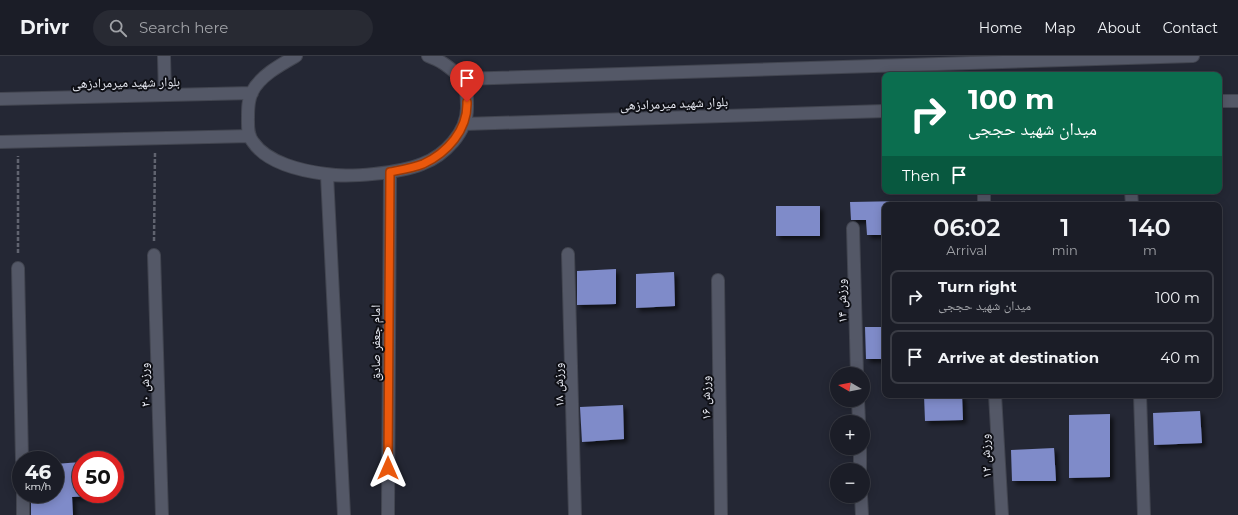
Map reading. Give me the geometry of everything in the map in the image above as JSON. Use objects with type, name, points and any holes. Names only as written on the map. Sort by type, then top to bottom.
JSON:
[{"type":"main road","points":[[164,56],[165,95]]},
{"type":"main road","points":[[296,56],[280,65],[260,81],[252,93],[248,106],[248,127],[250,136],[253,142],[266,155],[287,166],[327,175],[390,172],[422,164],[442,154],[459,133],[464,124],[468,110],[467,94],[462,79],[444,62],[428,56]]},
{"type":"main road","points":[[462,79],[1193,56]]},
{"type":"main road","name":"بلوار شهید میرمرادزهی","points":[[0,99],[252,93]]},
{"type":"main road","points":[[1222,101],[1238,101]]},
{"type":"main road","name":"بلوار شهید میرمرادزهی","points":[[464,124],[882,111]]},
{"type":"main road","points":[[0,142],[250,136]]},
{"type":"main road","name":"امام جعفر صادق","points":[[388,515],[390,172]]},
{"type":"main road","points":[[327,175],[344,515]]},
{"type":"main road","name":"ورزش ۱۴","points":[[853,228],[857,367]]},
{"type":"main road","name":"ورزش ۱۸","points":[[568,254],[575,515]]},
{"type":"main road","name":"ورزش ۲۰","points":[[154,255],[162,515]]},
{"type":"main road","points":[[18,268],[22,451]]},
{"type":"main road","name":"ورزش ۱۶","points":[[718,280],[721,515]]},
{"type":"main road","name":"ورزش ۱۲","points":[[995,398],[1002,515]]},
{"type":"main road","points":[[1140,398],[1144,515]]},
{"type":"main road","points":[[23,503],[23,515]]},
{"type":"main road","points":[[861,503],[862,515]]},
{"type":"path","points":[[154,255],[155,138]]},
{"type":"path","points":[[18,141],[18,268]]},
{"type":"building","points":[[905,201],[882,202],[882,235],[867,235],[866,220],[851,220],[850,202]]},
{"type":"building","points":[[776,206],[820,206],[820,236],[776,236]]},
{"type":"building","points":[[616,269],[616,304],[577,305],[577,271]]},
{"type":"building","points":[[674,272],[675,306],[636,308],[636,274]]},
{"type":"building","points":[[865,327],[882,327],[882,359],[866,359]]},
{"type":"building","points":[[924,398],[962,398],[963,420],[925,421]]},
{"type":"building","points":[[623,405],[624,439],[582,442],[580,407]]},
{"type":"building","points":[[1200,411],[1202,443],[1154,445],[1153,413]]},
{"type":"building","points":[[1110,414],[1110,477],[1069,478],[1069,415]]},
{"type":"building","points":[[1054,448],[1056,481],[1012,481],[1011,450]]},
{"type":"building","points":[[64,463],[72,463],[73,515],[31,515],[31,503],[64,503]]},
{"type":"route","points":[[388,468],[390,172],[422,164],[442,154],[459,133],[464,124],[468,110],[467,102]]}]
